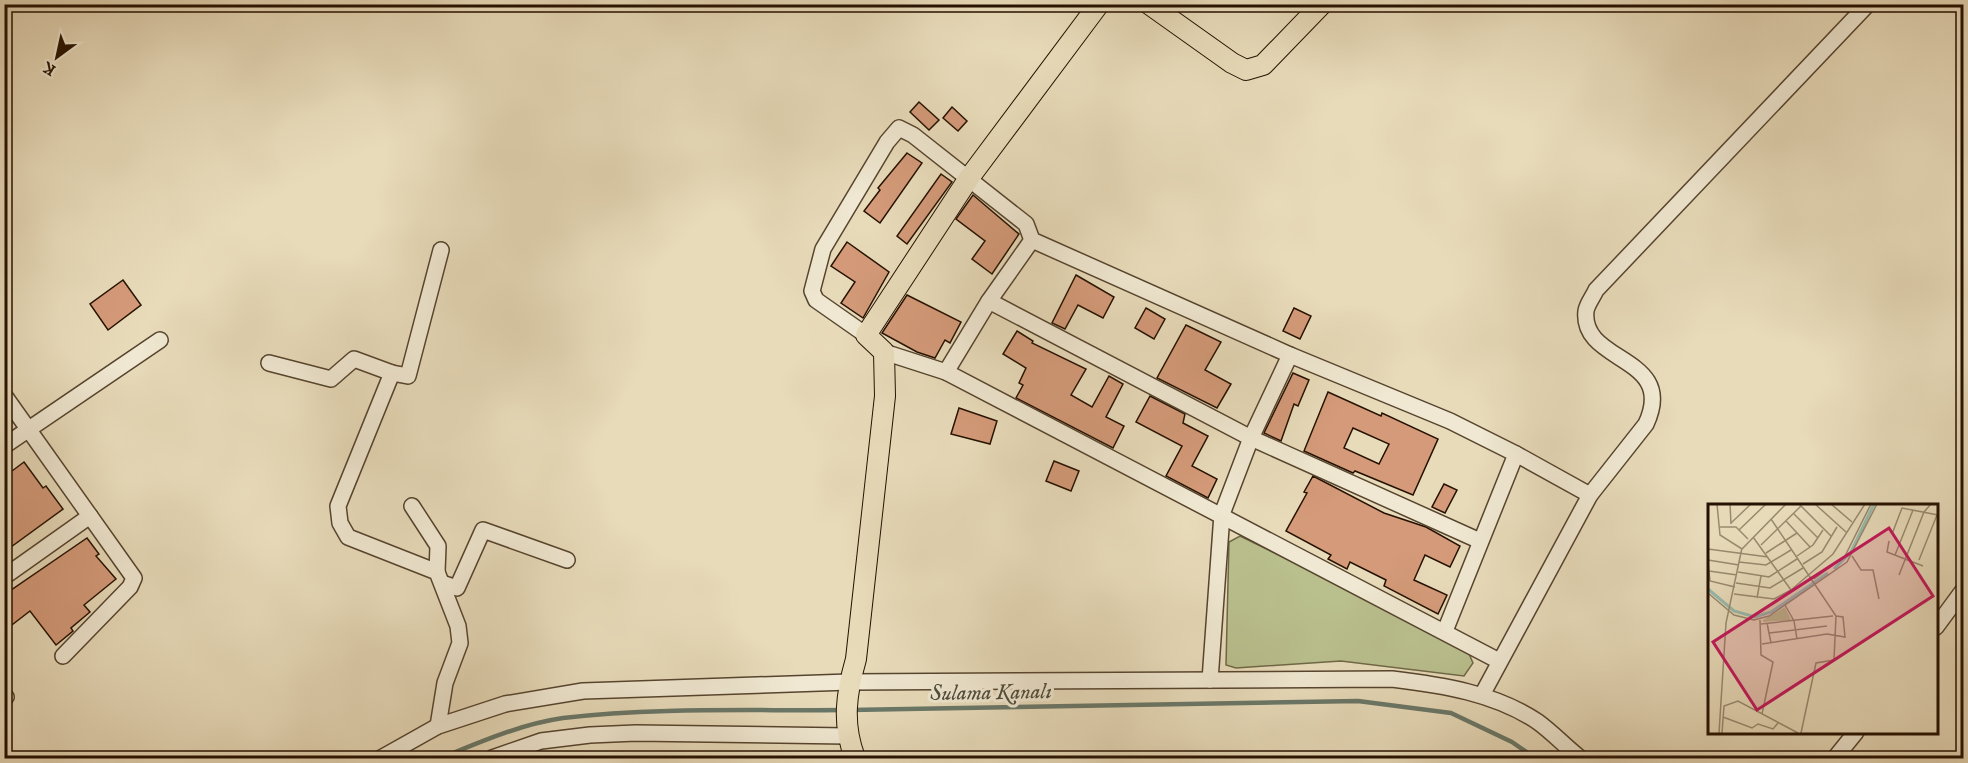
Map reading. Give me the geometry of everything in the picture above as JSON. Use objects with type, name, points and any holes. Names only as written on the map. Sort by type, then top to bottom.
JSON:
[{"type":"main road","points":[[855,759],[847,731],[848,688],[856,659],[884,408],[884,352],[866,335],[969,178],[1099,4]]},
{"type":"main road","points":[[1149,4],[1232,63],[1246,70],[1263,65],[1322,4]]},
{"type":"street","points":[[1482,695],[1590,495],[1646,424],[1652,411],[1653,396],[1648,381],[1639,371],[1593,338],[1587,327],[1586,309],[1596,290],[1868,4]]},
{"type":"street","points":[[866,335],[816,300],[812,291],[823,249],[887,142],[899,128],[913,135],[1026,224],[1032,240],[1290,355],[1450,421],[1590,495]]},
{"type":"street","points":[[946,372],[989,301],[1032,240]]},
{"type":"street","points":[[269,363],[332,379],[354,359],[392,374],[408,376],[441,250]]},
{"type":"street","points":[[989,301],[1251,438],[1480,541]]},
{"type":"street","points":[[4,446],[160,340]]},
{"type":"street","points":[[884,352],[946,372],[1222,514],[1499,661]]},
{"type":"street","points":[[1210,680],[1222,514],[1251,438],[1290,355]]},
{"type":"street","points":[[392,374],[338,506],[340,523],[348,537],[457,588],[483,530],[567,561]]},
{"type":"street","points":[[4,395],[134,578],[130,587],[63,656]]},
{"type":"street","points":[[1445,631],[1516,454]]},
{"type":"street","points":[[412,506],[438,546],[439,578],[458,626],[460,643],[445,683],[438,726]]},
{"type":"street","points":[[4,577],[90,516]]},
{"type":"street","points":[[1938,624],[1964,589]]},
{"type":"street","points":[[381,759],[438,726],[505,704],[583,691],[1392,679],[1438,684],[1482,695],[1537,722],[1580,759]]},
{"type":"street","points":[[492,759],[541,741],[590,735],[847,731]]},
{"type":"street","points":[[1835,759],[1855,733]]},
{"type":"green space","points":[[1240,536],[1466,647],[1473,663],[1464,676],[1341,661],[1236,668],[1226,665],[1229,542]]},
{"type":"building","points":[[919,102],[939,120],[929,130],[910,112]]},
{"type":"building","points":[[952,107],[967,121],[958,131],[943,118]]},
{"type":"building","points":[[907,153],[922,163],[880,223],[864,211],[880,190],[878,188]]},
{"type":"building","points":[[941,174],[952,182],[907,244],[897,236]]},
{"type":"building","points":[[973,195],[1019,234],[992,274],[972,259],[985,241],[956,219]]},
{"type":"building","points":[[847,242],[889,272],[863,318],[841,303],[855,282],[831,266]]},
{"type":"building","points":[[1076,275],[1114,297],[1103,318],[1078,305],[1065,329],[1052,323]]},
{"type":"building","points":[[123,280],[141,305],[108,330],[90,304]]},
{"type":"building","points":[[907,295],[961,322],[950,343],[945,340],[935,358],[917,352],[882,333]]},
{"type":"building","points":[[1146,308],[1165,319],[1154,339],[1135,328]]},
{"type":"building","points":[[1294,308],[1311,316],[1300,339],[1283,331]]},
{"type":"building","points":[[1186,325],[1221,342],[1205,370],[1231,384],[1217,408],[1157,378]]},
{"type":"building","points":[[1017,331],[1033,341],[1032,343],[1086,369],[1071,395],[1092,407],[1109,376],[1123,384],[1106,417],[1124,426],[1113,448],[1016,398],[1023,385],[1019,383],[1026,368],[1003,354]]},
{"type":"building","points":[[1293,373],[1309,380],[1298,406],[1294,404],[1281,441],[1264,433]]},
{"type":"building","points":[[1328,392],[1381,416],[1382,413],[1438,439],[1413,495],[1355,471],[1353,473],[1304,451]],"holes":[[[1353,428],[1389,444],[1379,464],[1344,448]]]},
{"type":"building","points":[[1150,396],[1185,414],[1183,423],[1208,436],[1192,466],[1217,479],[1208,498],[1166,476],[1182,446],[1136,422]]},
{"type":"building","points":[[959,408],[997,421],[990,444],[951,434]]},
{"type":"building","points":[[1054,461],[1079,471],[1071,491],[1046,481]]},
{"type":"building","points":[[24,462],[43,488],[46,486],[63,509],[4,552],[4,477]]},
{"type":"building","points":[[1313,476],[1384,513],[1426,527],[1460,546],[1450,567],[1425,555],[1414,580],[1447,595],[1438,614],[1384,586],[1386,580],[1350,562],[1347,569],[1328,559],[1331,555],[1286,531],[1307,493],[1304,492]]},
{"type":"building","points":[[1444,484],[1457,490],[1445,513],[1432,507]]},
{"type":"building","points":[[87,538],[99,554],[96,556],[116,579],[84,605],[90,612],[56,645],[30,611],[4,631],[4,595]]},
{"type":"waterway","name":"Sulama Kanalı","points":[[851,710],[1358,701],[1451,713],[1512,742],[1535,758]]},
{"type":"waterway","name":"Sulama Kanalı","points":[[441,758],[516,729],[563,718],[632,712],[843,710]]}]
